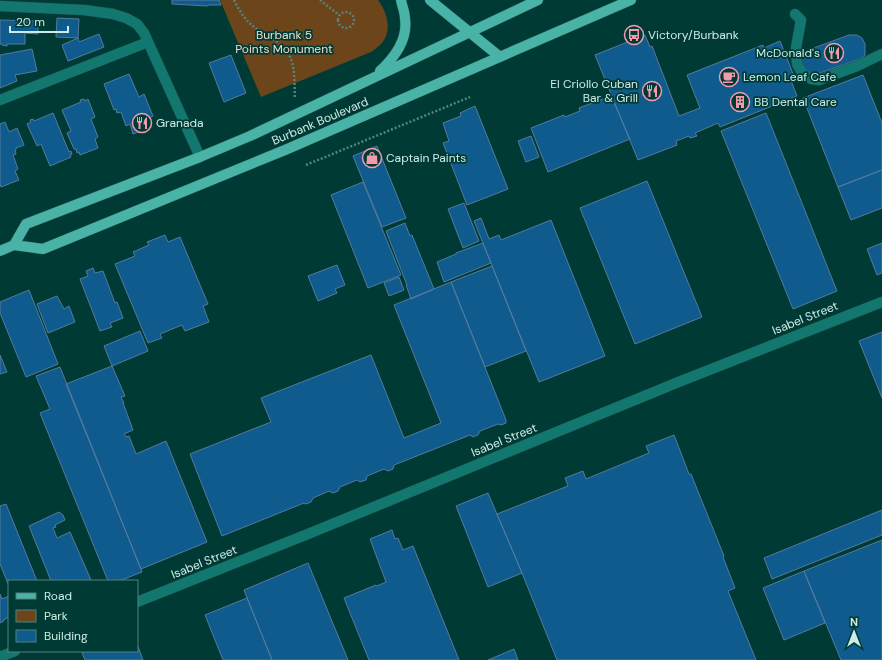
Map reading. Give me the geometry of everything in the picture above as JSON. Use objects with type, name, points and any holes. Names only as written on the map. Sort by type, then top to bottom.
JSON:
[{"type":"main road","points":[[374,77],[389,62],[402,42],[405,30],[405,19],[401,0]]},
{"type":"main road","points":[[430,0],[500,57]]},
{"type":"main road","name":"Burbank Boulevard","points":[[538,0],[250,136],[200,157],[26,224],[14,245],[42,249],[278,153],[631,0]]},
{"type":"main road","points":[[0,251],[14,245]]},
{"type":"street","points":[[0,6],[84,10],[113,14],[126,18],[137,24],[144,33],[200,157]]},
{"type":"street","points":[[795,14],[801,20],[796,48],[796,64],[802,73],[811,79],[819,80],[857,66],[882,54]]},
{"type":"street","points":[[0,100],[148,42]]},
{"type":"street","name":"Isabel Street","points":[[138,602],[308,534],[681,381],[882,302]]},
{"type":"street","points":[[0,657],[12,652]]},
{"type":"path","points":[[234,0],[242,15],[254,27],[276,41],[288,53],[294,70],[296,114]]},
{"type":"path","points":[[320,0],[339,15]]},
{"type":"path","points":[[344,12],[354,16],[355,22],[352,27],[347,29],[341,27],[337,23],[339,15],[344,12]]},
{"type":"path","points":[[306,165],[470,97]]},
{"type":"green space","name":"Burbank 5 Points Monument","points":[[220,0],[378,0],[384,10],[388,28],[385,39],[371,52],[261,97]]},
{"type":"building","points":[[172,0],[219,0],[221,5],[207,6],[172,4]]},
{"type":"building","points":[[57,18],[79,19],[78,38],[56,37]]},
{"type":"building","points":[[0,20],[38,21],[38,34],[25,33],[25,44],[7,44],[7,46],[2,45],[0,44]]},
{"type":"building","points":[[99,34],[104,47],[68,61],[62,45],[78,38],[79,42]]},
{"type":"building","name":"BB Dental Care","points":[[645,35],[650,47],[652,46],[679,116],[700,108],[687,75],[763,45],[764,48],[780,41],[794,76],[790,78],[797,96],[720,127],[718,123],[695,133],[697,136],[690,138],[689,136],[676,141],[677,145],[638,160],[595,55]]},
{"type":"building","name":"McDonald's","points":[[849,35],[857,35],[862,38],[865,44],[865,55],[860,59],[814,75],[804,69],[801,61],[803,52]]},
{"type":"building","points":[[32,49],[37,71],[15,75],[17,81],[0,88],[0,55]]},
{"type":"building","points":[[231,55],[246,93],[224,102],[209,63]]},
{"type":"building","points":[[129,74],[139,97],[144,94],[153,116],[148,119],[150,120],[151,127],[133,134],[130,124],[126,126],[121,112],[117,113],[116,109],[114,110],[104,84]]},
{"type":"building","points":[[863,75],[882,123],[882,170],[838,187],[803,98]]},
{"type":"building","points":[[611,96],[630,139],[548,172],[531,128],[564,115],[565,117],[580,111],[579,108]]},
{"type":"building","points":[[84,99],[85,101],[88,99],[95,117],[91,119],[98,137],[95,139],[98,148],[80,155],[79,152],[77,153],[76,149],[74,149],[67,133],[71,131],[62,110],[81,102],[80,100]]},
{"type":"building","points":[[475,106],[508,189],[467,205],[443,143],[449,141],[443,123],[461,116],[460,113]]},
{"type":"building","points":[[53,113],[69,152],[71,151],[72,154],[70,155],[71,157],[50,166],[41,144],[37,146],[27,124],[31,122],[30,120],[33,119],[34,121]]},
{"type":"building","points":[[766,113],[837,291],[793,309],[721,131]]},
{"type":"building","points":[[5,122],[9,132],[17,128],[24,145],[16,148],[16,154],[13,155],[18,169],[15,171],[19,180],[1,187],[0,124]]},
{"type":"building","points":[[531,136],[539,157],[526,162],[518,141]]},
{"type":"building","points":[[377,146],[406,218],[382,227],[353,156]]},
{"type":"building","points":[[882,170],[882,208],[851,220],[838,187]]},
{"type":"building","points":[[647,181],[702,317],[635,344],[580,208]]},
{"type":"building","points":[[363,182],[401,275],[368,288],[331,195]]},
{"type":"building","points":[[464,203],[479,241],[463,248],[448,209]]},
{"type":"building","points":[[481,218],[489,239],[499,235],[501,240],[551,220],[605,356],[539,382],[474,221]]},
{"type":"building","points":[[405,223],[410,236],[412,235],[434,289],[411,299],[386,231]]},
{"type":"building","points":[[165,235],[168,242],[180,237],[208,304],[203,306],[209,322],[185,331],[182,325],[160,334],[162,338],[148,343],[115,264],[135,256],[133,252],[149,245],[147,242]]},
{"type":"building","points":[[483,243],[491,263],[444,282],[437,262]]},
{"type":"building","points":[[882,243],[882,273],[877,275],[867,249]]},
{"type":"building","points":[[337,265],[345,285],[335,289],[337,293],[318,301],[308,276]]},
{"type":"building","points":[[492,266],[526,351],[485,367],[451,282]]},
{"type":"building","points":[[93,268],[95,273],[103,271],[115,303],[117,302],[123,318],[110,323],[112,327],[100,331],[80,279],[88,276],[86,271]]},
{"type":"building","points":[[399,277],[404,290],[389,296],[384,283]]},
{"type":"building","points":[[451,282],[506,423],[501,425],[498,424],[480,431],[478,435],[473,437],[470,435],[394,465],[393,469],[388,471],[384,469],[367,476],[366,480],[360,482],[357,480],[340,487],[338,491],[333,493],[329,491],[313,498],[311,502],[306,504],[304,503],[222,536],[190,454],[271,422],[261,398],[371,355],[404,438],[441,423],[394,305]]},
{"type":"building","points":[[29,290],[58,364],[26,377],[0,313],[0,302]]},
{"type":"building","points":[[57,296],[64,309],[69,306],[75,322],[48,333],[37,304]]},
{"type":"building","points":[[140,331],[148,351],[112,366],[104,346]]},
{"type":"building","points":[[882,332],[882,398],[859,341]]},
{"type":"building","points":[[0,355],[7,372],[0,374]]},
{"type":"building","points":[[112,366],[125,396],[121,397],[133,430],[124,434],[126,437],[129,436],[136,454],[166,441],[207,542],[141,569],[66,384]]},
{"type":"building","points":[[60,367],[142,572],[122,580],[108,580],[40,413],[50,409],[36,376]]},
{"type":"building","points":[[674,435],[724,556],[723,557],[735,588],[728,591],[756,660],[557,660],[497,514],[568,486],[565,478],[583,471],[586,479],[649,453],[646,446]]},
{"type":"building","points":[[488,493],[522,573],[488,587],[456,506]]},
{"type":"building","points":[[6,504],[37,580],[8,580],[8,584],[0,564],[0,506]]},
{"type":"building","points":[[882,510],[882,535],[772,579],[764,558]]},
{"type":"building","points":[[59,512],[63,515],[65,520],[55,525],[56,527],[53,528],[57,538],[70,532],[91,580],[51,580],[29,526]]},
{"type":"building","points":[[392,530],[395,539],[398,538],[403,550],[413,546],[459,660],[369,660],[344,598],[386,582],[370,539]]},
{"type":"building","points":[[882,540],[882,660],[841,660],[804,571]]},
{"type":"building","points":[[308,563],[348,660],[272,660],[244,590]]},
{"type":"building","points":[[804,571],[825,623],[784,640],[763,588]]},
{"type":"building","points":[[0,594],[2,599],[8,596],[8,618],[0,623]]},
{"type":"building","points":[[247,598],[272,660],[223,660],[205,615]]},
{"type":"building","points":[[138,647],[143,660],[85,660],[82,653],[138,652]]},
{"type":"building","points":[[514,649],[518,660],[488,660]]},
{"type":"place","name":"Victory/Burbank","points":[[634,35]]},
{"type":"place","name":"McDonald's","points":[[834,53]]},
{"type":"place","name":"Lemon Leaf Cafe","points":[[729,77]]},
{"type":"place","name":"El Criollo Cuban Bar & Grill","points":[[652,91]]},
{"type":"place","name":"BB Dental Care","points":[[740,102]]},
{"type":"place","name":"Granada","points":[[142,123]]},
{"type":"place","name":"Captain Paints","points":[[372,158]]}]
